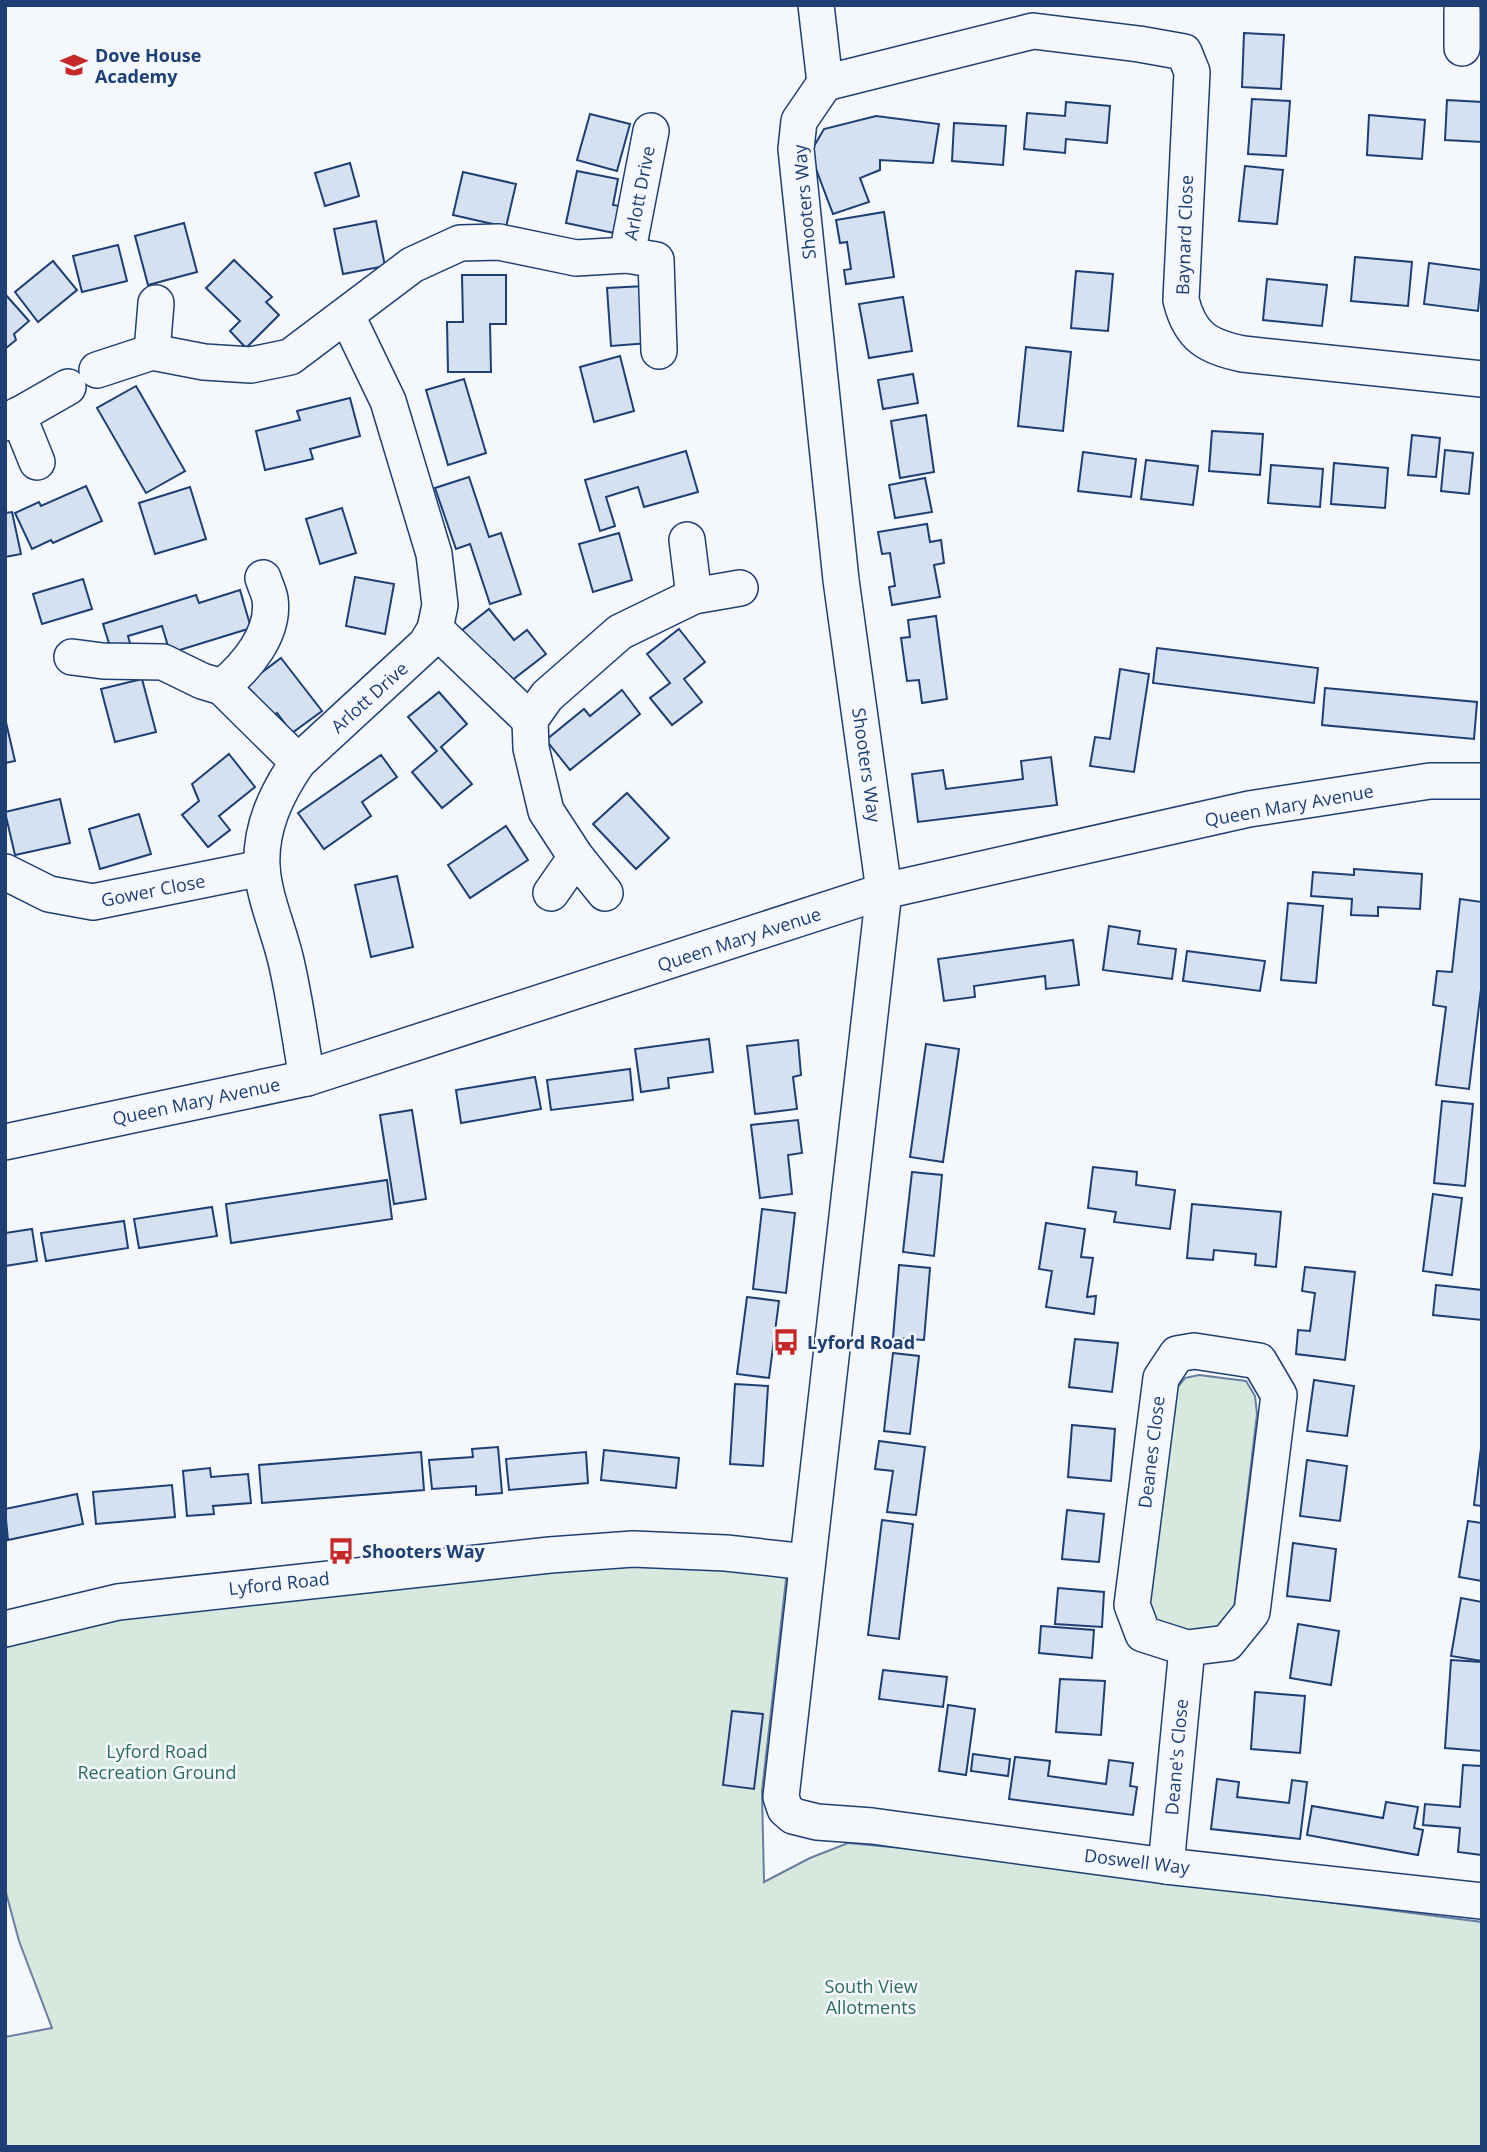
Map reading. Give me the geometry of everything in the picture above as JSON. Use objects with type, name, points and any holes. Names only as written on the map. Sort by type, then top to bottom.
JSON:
[{"type":"street","points":[[816,5],[825,83]]},
{"type":"street","name":"Baynard Close","points":[[825,83],[1033,31],[1184,52],[1192,72],[1181,300],[1185,317],[1195,332],[1219,349],[1243,355],[1482,379]]},
{"type":"street","name":"Shooters Way","points":[[793,1816],[785,1810],[782,1797],[884,891],[841,580],[796,149],[787,125],[825,83]]},
{"type":"street","name":"Arlott Drive","points":[[628,255],[651,131]]},
{"type":"street","name":"Arlott Drive","points":[[97,370],[152,352],[204,362],[251,365],[290,357],[412,265],[460,243],[499,242],[576,258],[628,255],[656,260],[659,351]]},
{"type":"street","points":[[152,352],[156,303]]},
{"type":"street","points":[[347,316],[388,401],[434,554],[440,605],[435,629],[530,720]]},
{"type":"street","points":[[37,462],[12,419],[68,387]]},
{"type":"street","points":[[687,540],[694,596]]},
{"type":"street","points":[[222,687],[240,673],[253,655],[270,619],[270,599],[263,578]]},
{"type":"street","points":[[605,893],[576,857],[545,811],[531,748],[530,720],[547,696],[620,632],[694,596],[740,588]]},
{"type":"street","name":"Arlott Drive","points":[[307,1078],[287,967],[262,868],[263,839],[268,817],[286,779],[298,762],[426,644],[435,629]]},
{"type":"street","points":[[72,657],[103,661],[163,662],[202,681],[222,687],[298,762]]},
{"type":"street","name":"Queen Mary Avenue","points":[[5,1142],[307,1078],[884,891],[1250,810],[1430,781],[1482,781]]},
{"type":"street","points":[[551,893],[576,857]]},
{"type":"street","name":"Gower Close","points":[[6,874],[49,894],[93,902],[262,868]]},
{"type":"street","name":"Deanes Close","points":[[1194,1351],[1259,1361],[1279,1395],[1252,1612],[1227,1643],[1187,1648],[1143,1634],[1132,1605],[1161,1378],[1177,1354],[1194,1351]]},
{"type":"street","name":"Lyford Road","points":[[5,1629],[118,1602],[550,1555],[633,1549],[726,1553],[807,1562]]},
{"type":"street","name":"Deane's Close","points":[[1166,1866],[1187,1648]]},
{"type":"street","name":"Doswell Way","points":[[793,1816],[817,1822],[872,1826],[1166,1866],[1482,1901]]},
{"type":"green space","points":[[1199,1375],[1246,1381],[1255,1396],[1257,1414],[1233,1617],[1227,1630],[1197,1634],[1152,1623],[1149,1605],[1176,1389],[1185,1378]]},
{"type":"green space","points":[[609,1561],[788,1562],[762,1791],[764,1882],[810,1858],[848,1843],[923,1850],[1482,1922],[1482,2147],[5,2147],[5,2037],[52,2028],[19,1941],[5,1889],[5,1639],[31,1631],[283,1594]]},
{"type":"building","points":[[1244,33],[1284,35],[1281,89],[1242,87]]},
{"type":"building","points":[[1252,99],[1290,101],[1286,156],[1248,154]]},
{"type":"building","points":[[1447,100],[1482,102],[1482,142],[1445,140]]},
{"type":"building","points":[[1066,102],[1110,106],[1107,143],[1066,139],[1065,153],[1024,149],[1027,113],[1065,116]]},
{"type":"building","points":[[590,114],[630,124],[617,171],[577,160]]},
{"type":"building","points":[[1369,115],[1425,120],[1422,159],[1367,155]]},
{"type":"building","points":[[876,116],[939,124],[933,163],[880,160],[880,170],[860,178],[869,202],[833,214],[810,153],[824,129]]},
{"type":"building","points":[[954,123],[1006,126],[1003,165],[952,161]]},
{"type":"building","points":[[350,163],[359,196],[325,206],[315,173]]},
{"type":"building","points":[[1245,166],[1283,170],[1277,224],[1239,221]]},
{"type":"building","points":[[577,171],[618,179],[613,205],[620,206],[614,233],[566,223]]},
{"type":"building","points":[[463,172],[516,184],[506,227],[453,215]]},
{"type":"building","points":[[884,212],[894,277],[846,284],[844,270],[851,269],[847,242],[840,243],[836,220]]},
{"type":"building","points":[[376,221],[385,266],[343,274],[334,229]]},
{"type":"building","points":[[184,223],[197,272],[148,285],[135,236]]},
{"type":"building","points":[[118,245],[127,281],[82,292],[73,256]]},
{"type":"building","points":[[1355,257],[1412,262],[1408,306],[1351,301]]},
{"type":"building","points":[[234,260],[272,297],[266,302],[279,315],[246,348],[230,331],[240,321],[206,288]]},
{"type":"building","points":[[53,261],[77,290],[38,322],[15,292]]},
{"type":"building","points":[[1429,263],[1482,270],[1478,311],[1424,304]]},
{"type":"building","points":[[1076,271],[1113,274],[1108,331],[1071,328]]},
{"type":"building","points":[[462,275],[506,275],[506,324],[490,324],[491,372],[448,372],[447,322],[463,322]]},
{"type":"building","points":[[1267,279],[1327,285],[1322,326],[1263,320]]},
{"type":"building","points":[[645,286],[649,343],[611,346],[607,288]]},
{"type":"building","points":[[5,294],[29,321],[14,334],[16,340],[5,349]]},
{"type":"building","points":[[903,297],[912,351],[869,358],[859,304]]},
{"type":"building","points":[[1026,347],[1071,352],[1063,431],[1018,426]]},
{"type":"building","points":[[620,356],[634,411],[594,422],[580,367]]},
{"type":"building","points":[[913,374],[918,403],[883,409],[878,380]]},
{"type":"building","points":[[464,379],[486,453],[448,465],[426,390]]},
{"type":"building","points":[[136,386],[185,471],[146,493],[97,408]]},
{"type":"building","points":[[350,398],[360,436],[310,449],[313,459],[265,470],[256,431],[300,420],[297,411]]},
{"type":"building","points":[[926,415],[934,472],[900,478],[891,421]]},
{"type":"building","points":[[1212,431],[1263,434],[1260,475],[1209,471]]},
{"type":"building","points":[[1412,435],[1440,438],[1436,477],[1408,475]]},
{"type":"building","points":[[1445,450],[1473,453],[1469,494],[1441,491]]},
{"type":"building","points":[[686,451],[698,492],[644,507],[638,487],[606,497],[615,526],[600,531],[585,480]]},
{"type":"building","points":[[1083,452],[1136,459],[1131,497],[1078,491]]},
{"type":"building","points":[[1146,460],[1198,466],[1193,505],[1141,499]]},
{"type":"building","points":[[1334,463],[1388,468],[1385,508],[1331,504]]},
{"type":"building","points":[[1271,465],[1323,469],[1320,507],[1268,503]]},
{"type":"building","points":[[469,477],[489,537],[501,533],[521,594],[490,604],[470,544],[456,549],[435,488]]},
{"type":"building","points":[[925,478],[932,512],[895,518],[889,485]]},
{"type":"building","points":[[86,486],[102,521],[53,543],[51,540],[32,549],[15,513],[39,502],[41,506]]},
{"type":"building","points":[[190,487],[206,539],[155,554],[139,503]]},
{"type":"building","points":[[342,508],[356,553],[320,564],[306,519]]},
{"type":"building","points":[[12,512],[21,554],[5,557],[5,513]]},
{"type":"building","points":[[927,524],[930,542],[941,540],[944,563],[934,565],[940,597],[892,605],[889,587],[895,586],[890,553],[882,554],[878,532]]},
{"type":"building","points":[[619,533],[632,580],[593,592],[579,544]]},
{"type":"building","points":[[355,577],[394,584],[385,634],[346,626]]},
{"type":"building","points":[[83,579],[92,609],[42,624],[33,594]]},
{"type":"building","points":[[240,590],[251,628],[170,653],[162,626],[128,636],[131,647],[112,653],[103,624],[196,595],[199,603]]},
{"type":"building","points":[[489,609],[514,640],[527,630],[546,654],[511,681],[494,660],[487,666],[461,631]]},
{"type":"building","points":[[936,616],[947,699],[922,703],[919,680],[907,681],[901,638],[910,637],[908,620]]},
{"type":"building","points":[[679,629],[705,662],[684,679],[702,702],[672,725],[650,698],[670,683],[647,654]]},
{"type":"building","points":[[1157,648],[1318,668],[1314,703],[1153,683]]},
{"type":"building","points":[[281,658],[322,711],[292,733],[277,713],[271,718],[245,685]]},
{"type":"building","points":[[1120,669],[1149,674],[1134,772],[1090,766],[1095,737],[1110,739]]},
{"type":"building","points":[[142,679],[156,732],[115,742],[101,689]]},
{"type":"building","points":[[1325,688],[1477,702],[1474,739],[1322,725]]},
{"type":"building","points":[[622,690],[640,714],[570,770],[546,740],[584,709],[590,716]]},
{"type":"building","points":[[439,692],[467,724],[441,747],[472,784],[442,808],[412,772],[437,751],[408,717]]},
{"type":"building","points":[[5,718],[15,761],[5,763]]},
{"type":"building","points":[[229,754],[255,787],[219,816],[230,830],[208,847],[182,815],[199,801],[192,784]]},
{"type":"building","points":[[381,755],[397,777],[362,802],[371,816],[324,849],[298,813]]},
{"type":"building","points":[[1051,757],[1057,805],[918,822],[912,774],[943,770],[946,789],[1023,779],[1021,761]]},
{"type":"building","points":[[627,793],[669,838],[636,869],[593,824]]},
{"type":"building","points":[[60,799],[70,843],[15,855],[5,812]]},
{"type":"building","points":[[139,814],[151,854],[100,869],[89,829]]},
{"type":"building","points":[[506,826],[528,860],[470,898],[448,865]]},
{"type":"building","points":[[1354,869],[1422,874],[1420,909],[1378,907],[1378,916],[1351,915],[1352,899],[1311,896],[1313,872],[1354,875]]},
{"type":"building","points":[[397,876],[413,947],[371,957],[355,885]]},
{"type":"building","points":[[1460,899],[1482,902],[1482,981],[1469,1089],[1436,1085],[1446,1007],[1433,1005],[1437,971],[1452,972]]},
{"type":"building","points":[[1288,903],[1323,906],[1316,983],[1281,980]]},
{"type":"building","points":[[1109,926],[1140,931],[1138,944],[1176,949],[1172,979],[1103,970]]},
{"type":"building","points":[[1073,940],[1079,985],[1046,989],[1045,976],[974,986],[975,997],[944,1001],[938,959]]},
{"type":"building","points":[[1187,951],[1265,961],[1260,991],[1183,981]]},
{"type":"building","points":[[709,1039],[713,1072],[668,1078],[669,1088],[641,1092],[635,1049]]},
{"type":"building","points":[[798,1040],[801,1075],[793,1077],[797,1109],[755,1114],[747,1046]]},
{"type":"building","points":[[926,1044],[959,1049],[943,1162],[910,1157]]},
{"type":"building","points":[[630,1069],[633,1100],[551,1110],[547,1080]]},
{"type":"building","points":[[535,1077],[541,1109],[461,1123],[456,1090]]},
{"type":"building","points":[[1442,1101],[1473,1104],[1465,1186],[1434,1183]]},
{"type":"building","points":[[412,1110],[426,1199],[394,1204],[380,1115]]},
{"type":"building","points":[[798,1120],[802,1153],[788,1155],[792,1194],[760,1198],[751,1125]]},
{"type":"building","points":[[1093,1167],[1137,1172],[1136,1185],[1175,1190],[1170,1229],[1114,1222],[1116,1212],[1088,1208]]},
{"type":"building","points":[[912,1172],[942,1175],[934,1256],[903,1252]]},
{"type":"building","points":[[387,1180],[392,1219],[231,1243],[226,1204]]},
{"type":"building","points":[[1433,1194],[1462,1198],[1452,1275],[1423,1271]]},
{"type":"building","points":[[1192,1204],[1281,1212],[1276,1267],[1255,1265],[1256,1254],[1214,1250],[1213,1260],[1187,1258]]},
{"type":"building","points":[[212,1207],[217,1236],[139,1248],[134,1219]]},
{"type":"building","points":[[762,1209],[795,1213],[786,1293],[753,1289]]},
{"type":"building","points":[[124,1221],[128,1248],[46,1261],[41,1233]]},
{"type":"building","points":[[1046,1223],[1085,1229],[1081,1257],[1093,1258],[1087,1297],[1096,1296],[1094,1314],[1046,1307],[1052,1271],[1039,1269]]},
{"type":"building","points":[[32,1229],[37,1261],[5,1266],[5,1233]]},
{"type":"building","points":[[899,1265],[930,1268],[924,1340],[893,1338]]},
{"type":"building","points":[[1305,1267],[1355,1272],[1345,1360],[1296,1354],[1298,1330],[1310,1331],[1315,1293],[1302,1291]]},
{"type":"building","points":[[1436,1285],[1482,1290],[1482,1320],[1433,1315]]},
{"type":"building","points":[[747,1297],[779,1301],[769,1378],[737,1374]]},
{"type":"building","points":[[1075,1339],[1118,1343],[1112,1392],[1069,1387]]},
{"type":"building","points":[[893,1353],[919,1356],[910,1434],[884,1431]]},
{"type":"building","points":[[1314,1380],[1354,1386],[1347,1436],[1307,1431]]},
{"type":"building","points":[[735,1384],[768,1386],[763,1466],[730,1464]]},
{"type":"building","points":[[1072,1425],[1115,1429],[1111,1481],[1068,1477]]},
{"type":"building","points":[[879,1441],[925,1447],[916,1515],[887,1512],[893,1471],[875,1469]]},
{"type":"building","points":[[498,1447],[502,1493],[476,1495],[476,1486],[432,1489],[429,1460],[473,1457],[472,1449]]},
{"type":"building","points":[[1482,1448],[1482,1506],[1474,1505]]},
{"type":"building","points":[[604,1450],[679,1458],[676,1488],[601,1480]]},
{"type":"building","points":[[421,1452],[424,1490],[262,1503],[259,1465]]},
{"type":"building","points":[[586,1452],[588,1483],[509,1490],[506,1459]]},
{"type":"building","points":[[1307,1460],[1347,1466],[1340,1521],[1300,1516]]},
{"type":"building","points":[[210,1468],[211,1477],[248,1474],[251,1503],[213,1506],[214,1514],[187,1516],[183,1471]]},
{"type":"building","points":[[172,1485],[175,1517],[96,1524],[93,1492]]},
{"type":"building","points":[[77,1494],[83,1524],[8,1540],[5,1509]]},
{"type":"building","points":[[1067,1510],[1104,1514],[1099,1562],[1062,1559]]},
{"type":"building","points":[[882,1520],[913,1524],[899,1639],[868,1635]]},
{"type":"building","points":[[1468,1521],[1482,1523],[1482,1581],[1459,1577]]},
{"type":"building","points":[[1293,1543],[1336,1549],[1330,1601],[1287,1596]]},
{"type":"building","points":[[1058,1588],[1104,1592],[1102,1627],[1055,1624]]},
{"type":"building","points":[[1461,1598],[1482,1602],[1482,1661],[1451,1656]]},
{"type":"building","points":[[1298,1624],[1339,1631],[1331,1685],[1290,1678]]},
{"type":"building","points":[[1041,1626],[1094,1630],[1092,1658],[1039,1653]]},
{"type":"building","points":[[1451,1660],[1482,1662],[1482,1751],[1445,1748]]},
{"type":"building","points":[[883,1670],[947,1677],[943,1707],[879,1699]]},
{"type":"building","points":[[1060,1679],[1105,1681],[1101,1735],[1056,1732]]},
{"type":"building","points":[[1255,1692],[1305,1696],[1300,1753],[1251,1749]]},
{"type":"building","points":[[948,1705],[975,1709],[966,1775],[939,1771]]},
{"type":"building","points":[[732,1711],[763,1714],[754,1789],[723,1785]]},
{"type":"building","points":[[973,1754],[1010,1759],[1008,1776],[971,1771]]},
{"type":"building","points":[[1015,1757],[1050,1761],[1048,1776],[1106,1784],[1109,1760],[1133,1763],[1130,1786],[1137,1787],[1133,1815],[1009,1799]]},
{"type":"building","points":[[1463,1765],[1482,1766],[1482,1855],[1458,1852],[1460,1828],[1423,1825],[1425,1804],[1460,1807]]},
{"type":"building","points":[[1217,1779],[1239,1782],[1237,1797],[1289,1803],[1292,1780],[1307,1782],[1300,1839],[1211,1829]]},
{"type":"building","points":[[1386,1802],[1418,1807],[1414,1828],[1423,1830],[1418,1855],[1307,1835],[1312,1806],[1383,1818]]},
{"type":"place","name":"Dove House Academy","points":[[74,65]]},
{"type":"place","name":"Lyford Road","points":[[786,1342]]},
{"type":"place","name":"Shooters Way","points":[[341,1551]]},
{"type":"park label","name":"Lyford Road Recreation Ground","points":[[157,1761]]},
{"type":"park label","name":"South View Allotments","points":[[871,1996]]}]
